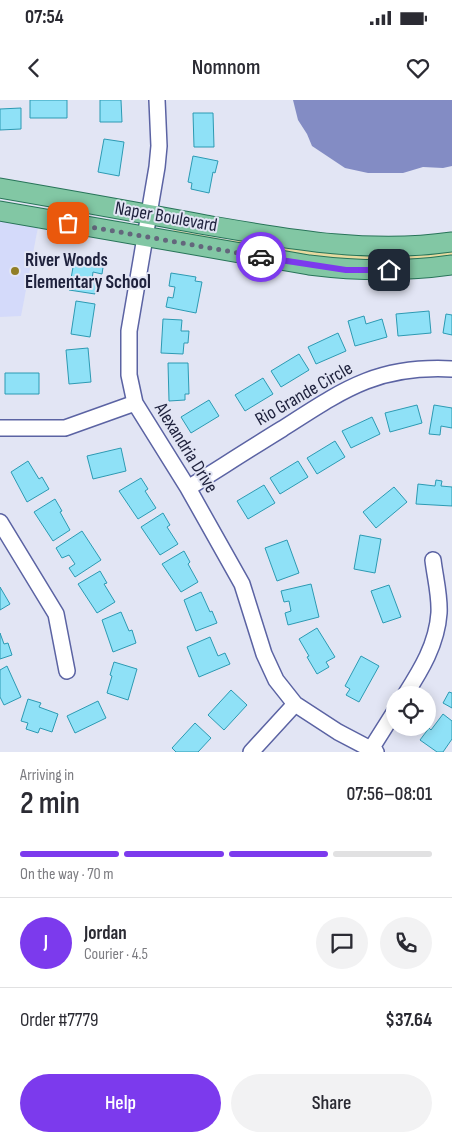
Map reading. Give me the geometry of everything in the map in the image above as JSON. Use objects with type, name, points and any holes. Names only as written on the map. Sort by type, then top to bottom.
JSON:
[{"type":"main road","name":"Naper Boulevard","points":[[0,188],[288,239],[390,248],[452,242]]},
{"type":"main road","name":"Naper Boulevard","points":[[0,210],[145,237],[346,270],[389,270],[452,265]]},
{"type":"street","name":"Alexandria Drive","points":[[157,100],[159,146],[129,331],[129,375],[135,404],[188,488],[242,584],[264,654],[276,680],[295,704],[338,732],[374,751]]},
{"type":"street","name":"Rio Grande Circle","points":[[188,488],[349,388],[393,372],[417,369],[452,370]]},
{"type":"street","points":[[0,428],[65,428],[135,404]]},
{"type":"street","points":[[0,522],[56,614],[67,670]]},
{"type":"street","points":[[411,686],[425,663],[435,636],[439,613],[432,560]]},
{"type":"street","points":[[250,752],[295,704]]},
{"type":"street","points":[[374,751],[386,728]]},
{"type":"shaded area","name":"River Woods Elementary School","points":[[0,220],[38,227],[21,316],[0,317]]},
{"type":"shaded area","points":[[174,230],[228,240],[280,244],[452,247],[452,257],[428,260],[336,261],[171,233]]},
{"type":"water","points":[[293,100],[452,100],[452,166],[443,168],[423,167],[403,173],[368,173],[345,168],[312,146],[298,120]]},
{"type":"building","points":[[30,100],[67,100],[67,118],[30,118]]},
{"type":"building","points":[[100,100],[121,100],[122,122],[100,122]]},
{"type":"building","points":[[21,108],[21,129],[0,130],[0,109]]},
{"type":"building","points":[[193,113],[213,113],[214,147],[194,147]]},
{"type":"building","points":[[104,139],[124,142],[119,176],[98,172]]},
{"type":"building","points":[[193,156],[218,161],[215,173],[213,172],[209,193],[191,189],[192,183],[188,182]]},
{"type":"building","points":[[75,256],[104,261],[102,274],[93,272],[92,280],[98,281],[95,294],[69,290]]},
{"type":"building","points":[[171,273],[196,277],[195,281],[202,282],[196,313],[166,307],[168,297],[173,298],[175,287],[169,286]]},
{"type":"building","points":[[76,301],[95,304],[90,337],[71,334]]},
{"type":"building","points":[[429,311],[431,333],[398,336],[396,314]]},
{"type":"building","points":[[446,314],[452,315],[452,335],[443,333]]},
{"type":"building","points":[[364,316],[366,324],[382,319],[387,337],[355,346],[348,321]]},
{"type":"building","points":[[163,319],[182,320],[181,331],[189,331],[188,343],[184,343],[183,354],[161,353]]},
{"type":"building","points":[[338,333],[346,351],[316,364],[308,347]]},
{"type":"building","points":[[88,348],[91,382],[69,384],[66,350]]},
{"type":"building","points":[[299,354],[309,370],[281,387],[271,371]]},
{"type":"building","points":[[168,363],[188,363],[189,394],[185,394],[185,400],[169,401]]},
{"type":"building","points":[[5,373],[39,373],[39,394],[5,394]]},
{"type":"building","points":[[263,378],[273,394],[245,411],[235,395]]},
{"type":"building","points":[[209,400],[219,416],[191,433],[181,417]]},
{"type":"building","points":[[417,405],[422,423],[390,432],[385,413]]},
{"type":"building","points":[[434,405],[452,408],[452,428],[441,426],[440,435],[429,434]]},
{"type":"building","points":[[372,417],[380,434],[351,448],[342,431]]},
{"type":"building","points":[[335,441],[345,457],[317,474],[307,458]]},
{"type":"building","points":[[121,448],[126,471],[93,479],[87,456]]},
{"type":"building","points":[[28,461],[39,479],[42,477],[49,489],[27,502],[11,472]]},
{"type":"building","points":[[298,461],[308,477],[280,494],[270,478]]},
{"type":"building","points":[[141,478],[148,489],[145,491],[156,508],[138,519],[119,491]]},
{"type":"building","points":[[436,480],[442,481],[441,486],[452,487],[452,506],[416,504],[418,484],[435,486]]},
{"type":"building","points":[[264,485],[275,503],[248,519],[237,501]]},
{"type":"building","points":[[394,487],[407,502],[376,528],[363,512]]},
{"type":"building","points":[[55,499],[70,530],[53,541],[34,512]]},
{"type":"building","points":[[163,513],[170,525],[167,527],[178,544],[160,555],[141,527]]},
{"type":"building","points":[[82,531],[101,560],[75,577],[69,568],[75,564],[69,555],[62,558],[56,548]]},
{"type":"building","points":[[360,535],[381,539],[375,573],[354,569]]},
{"type":"building","points":[[287,540],[299,573],[277,581],[265,548]]},
{"type":"building","points":[[184,551],[190,562],[188,564],[198,582],[181,592],[162,564]]},
{"type":"building","points":[[100,571],[107,583],[104,584],[115,602],[97,613],[78,584]]},
{"type":"building","points":[[311,584],[319,617],[288,625],[285,613],[291,611],[289,601],[284,602],[281,591]]},
{"type":"building","points":[[389,585],[401,617],[383,623],[371,591]]},
{"type":"building","points":[[0,587],[10,604],[0,610]]},
{"type":"building","points":[[201,592],[217,623],[196,631],[184,600]]},
{"type":"building","points":[[121,612],[129,631],[132,630],[136,643],[113,652],[102,620]]},
{"type":"building","points":[[317,628],[335,657],[326,662],[329,667],[317,674],[299,639]]},
{"type":"building","points":[[0,633],[4,644],[8,643],[12,655],[0,659]]},
{"type":"building","points":[[210,637],[218,656],[225,653],[230,664],[199,677],[187,647]]},
{"type":"building","points":[[361,656],[379,666],[359,702],[346,695],[350,689],[345,686]]},
{"type":"building","points":[[114,662],[137,669],[128,700],[107,693]]},
{"type":"building","points":[[7,666],[21,697],[4,705],[0,697],[0,670]]},
{"type":"building","points":[[231,690],[247,705],[224,730],[208,715]]},
{"type":"building","points":[[449,692],[452,693],[452,708],[443,703]]},
{"type":"building","points":[[28,699],[41,703],[39,707],[58,714],[52,732],[40,728],[38,733],[26,729],[28,723],[21,721]]},
{"type":"building","points":[[98,701],[106,718],[75,733],[67,716]]},
{"type":"building","points":[[443,714],[452,721],[452,739],[443,752],[437,752],[420,740],[423,736],[436,736],[436,723]]},
{"type":"building","points":[[195,723],[211,738],[198,752],[176,752],[172,748]]},
{"type":"way so far","points":[[68,223],[261,257]]},
{"type":"place","name":"River Woods Elementary School","points":[[15,271]]},
{"type":"route","points":[[261,257],[346,270],[389,270]]}]
